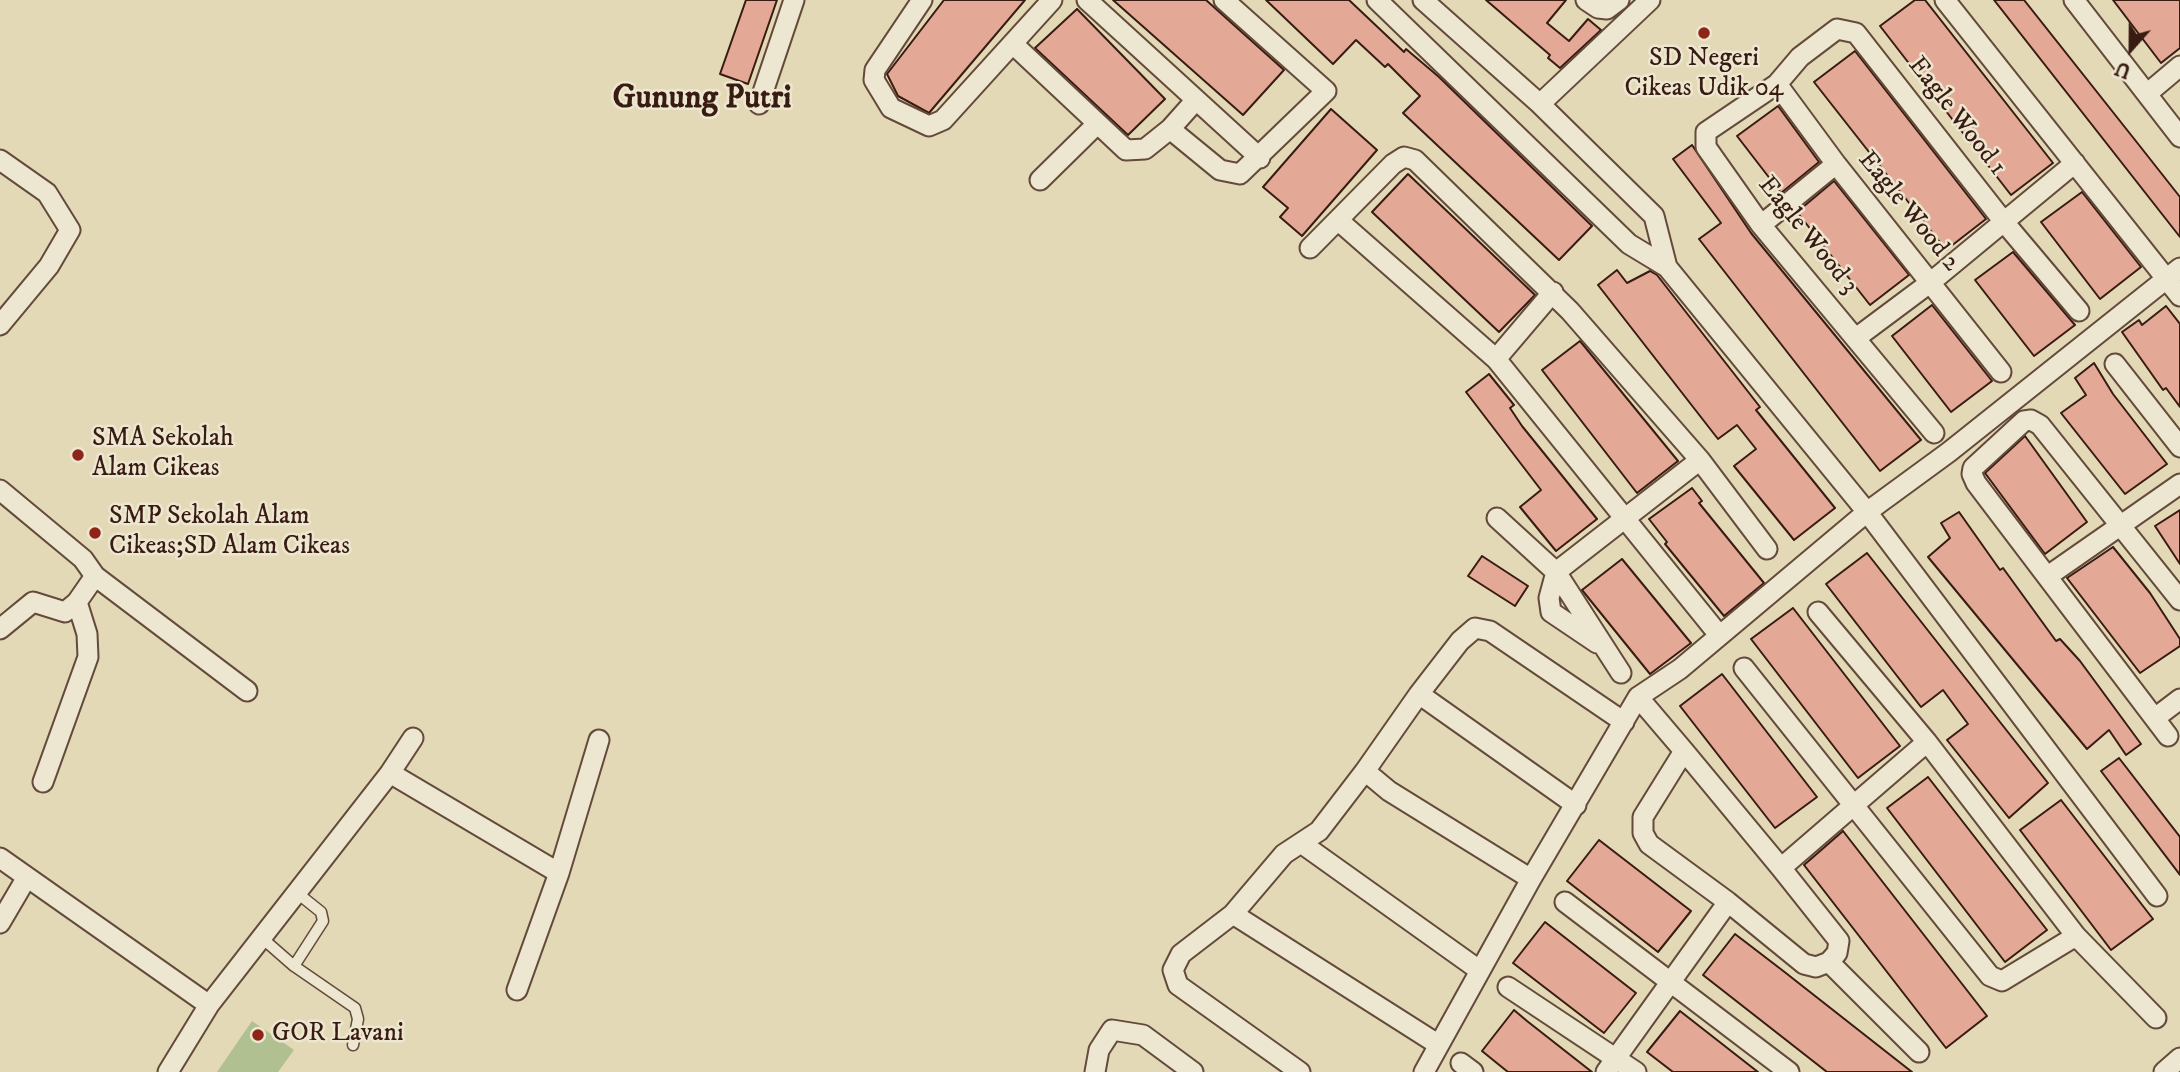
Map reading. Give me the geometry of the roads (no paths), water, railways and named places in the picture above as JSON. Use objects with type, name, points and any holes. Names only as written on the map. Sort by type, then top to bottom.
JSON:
[{"type":"street","points":[[759,104],[794,0]]},
{"type":"street","points":[[922,0],[875,70],[874,80],[891,108],[925,126],[943,120],[1052,0]]},
{"type":"street","points":[[1087,0],[1260,158]]},
{"type":"street","points":[[1170,129],[1226,173],[1240,174],[1260,158],[1326,91],[1224,0]]},
{"type":"street","points":[[1377,0],[1629,244],[1667,267],[1867,512],[2157,897]]},
{"type":"street","points":[[1423,0],[1540,104],[1654,216],[1667,267]]},
{"type":"street","points":[[1586,0],[1598,8],[1607,9],[1619,0]]},
{"type":"street","points":[[1540,104],[1650,0]]},
{"type":"street","points":[[1945,0],[2075,163],[2173,274],[2180,296]]},
{"type":"street","points":[[2074,0],[2180,137]]},
{"type":"street","name":"Eagle Wood 1","points":[[1777,84],[1800,57],[1837,29],[1856,33],[2004,222],[2079,311]]},
{"type":"street","points":[[1013,44],[1123,148],[1133,151],[1145,149],[1170,129],[1195,101]]},
{"type":"street","points":[[2148,93],[2180,66]]},
{"type":"street","name":"Eagle Wood 2","points":[[1777,84],[1836,164],[2001,372]]},
{"type":"street","name":"Eagle Wood 3","points":[[1777,84],[1706,131],[1706,147],[1761,225],[1934,433]]},
{"type":"street","points":[[1040,180],[1097,124]]},
{"type":"street","points":[[1310,248],[1392,164],[1404,157],[1415,160],[1553,292],[1700,460],[1767,549]]},
{"type":"street","points":[[0,160],[47,193],[70,230],[49,266],[0,325]]},
{"type":"street","points":[[1856,338],[1931,282],[2075,163]]},
{"type":"street","points":[[1761,225],[1836,164]]},
{"type":"street","points":[[1339,221],[1496,359],[1719,635]]},
{"type":"street","points":[[1424,1072],[1479,970],[1638,697],[1680,668],[1867,512],[1949,452],[2173,274]]},
{"type":"street","points":[[1496,359],[1553,292]]},
{"type":"street","points":[[2115,364],[2180,447]]},
{"type":"street","points":[[2168,736],[1972,474],[1980,459],[2024,421],[2031,420],[2040,425],[2122,524],[2180,600]]},
{"type":"street","points":[[1556,572],[1700,460]]},
{"type":"street","points":[[2048,576],[2180,484]]},
{"type":"street","points":[[0,490],[83,559],[95,576],[247,691]]},
{"type":"street","points":[[1497,518],[1556,572],[1621,673]]},
{"type":"street","points":[[0,629],[33,603],[65,612],[77,602],[95,576]]},
{"type":"street","points":[[43,782],[88,657],[87,634],[77,602]]},
{"type":"street","points":[[1818,612],[1927,742],[2076,936],[2156,1018]]},
{"type":"street","points":[[1300,1072],[1178,985],[1173,975],[1174,965],[1196,941],[1233,914],[1283,854],[1319,831],[1460,640],[1470,630],[1484,628],[1624,722]]},
{"type":"street","points":[[1744,668],[1969,952],[1996,979],[2002,981],[2076,936]]},
{"type":"street","points":[[1419,694],[1576,806]]},
{"type":"street","points":[[1638,697],[1684,751],[1782,868],[1839,941],[1837,953],[1829,962],[1816,967],[1804,964],[1728,902],[1649,844],[1643,833],[1643,817],[1684,751]]},
{"type":"street","points":[[2155,718],[2180,699]]},
{"type":"street","points":[[168,1072],[209,1006],[390,773],[413,738]]},
{"type":"street","points":[[517,990],[559,873],[599,740]]},
{"type":"street","points":[[1782,868],[1927,742]]},
{"type":"street","points":[[1364,771],[1389,791],[1531,879]]},
{"type":"street","points":[[390,773],[559,873]]},
{"type":"street","points":[[1301,843],[1479,970]]},
{"type":"street","points":[[0,858],[209,1006]]},
{"type":"street","points":[[0,923],[27,877]]},
{"type":"street","points":[[1564,902],[1790,1072]]},
{"type":"street","points":[[1611,1065],[1728,902]]},
{"type":"street","points":[[1233,914],[1439,1045]]},
{"type":"street","points":[[1829,962],[1919,1052]]},
{"type":"street","points":[[1508,987],[1611,1065],[1636,1072]]},
{"type":"street","points":[[1095,1072],[1099,1050],[1112,1030],[1143,1035],[1193,1072]]},
{"type":"street","points":[[2164,1072],[2180,1058]]},
{"type":"lane","points":[[294,966],[323,921],[321,912],[296,892]]},
{"type":"lane","points":[[262,938],[294,966],[355,1008],[358,1019],[353,1045]]},
{"type":"place","name":"SD Negeri Cikeas Udik 04","points":[[1704,33]]},
{"type":"place","name":"SMA Sekolah Alam Cikeas","points":[[78,455]]},
{"type":"place","name":"SMP Sekolah Alam Cikeas;SD Alam Cikeas","points":[[95,533]]},
{"type":"place","name":"GOR Lavani","points":[[258,1035]]},
{"type":"district","name":"Gunung Putri","points":[[702,100]]}]
